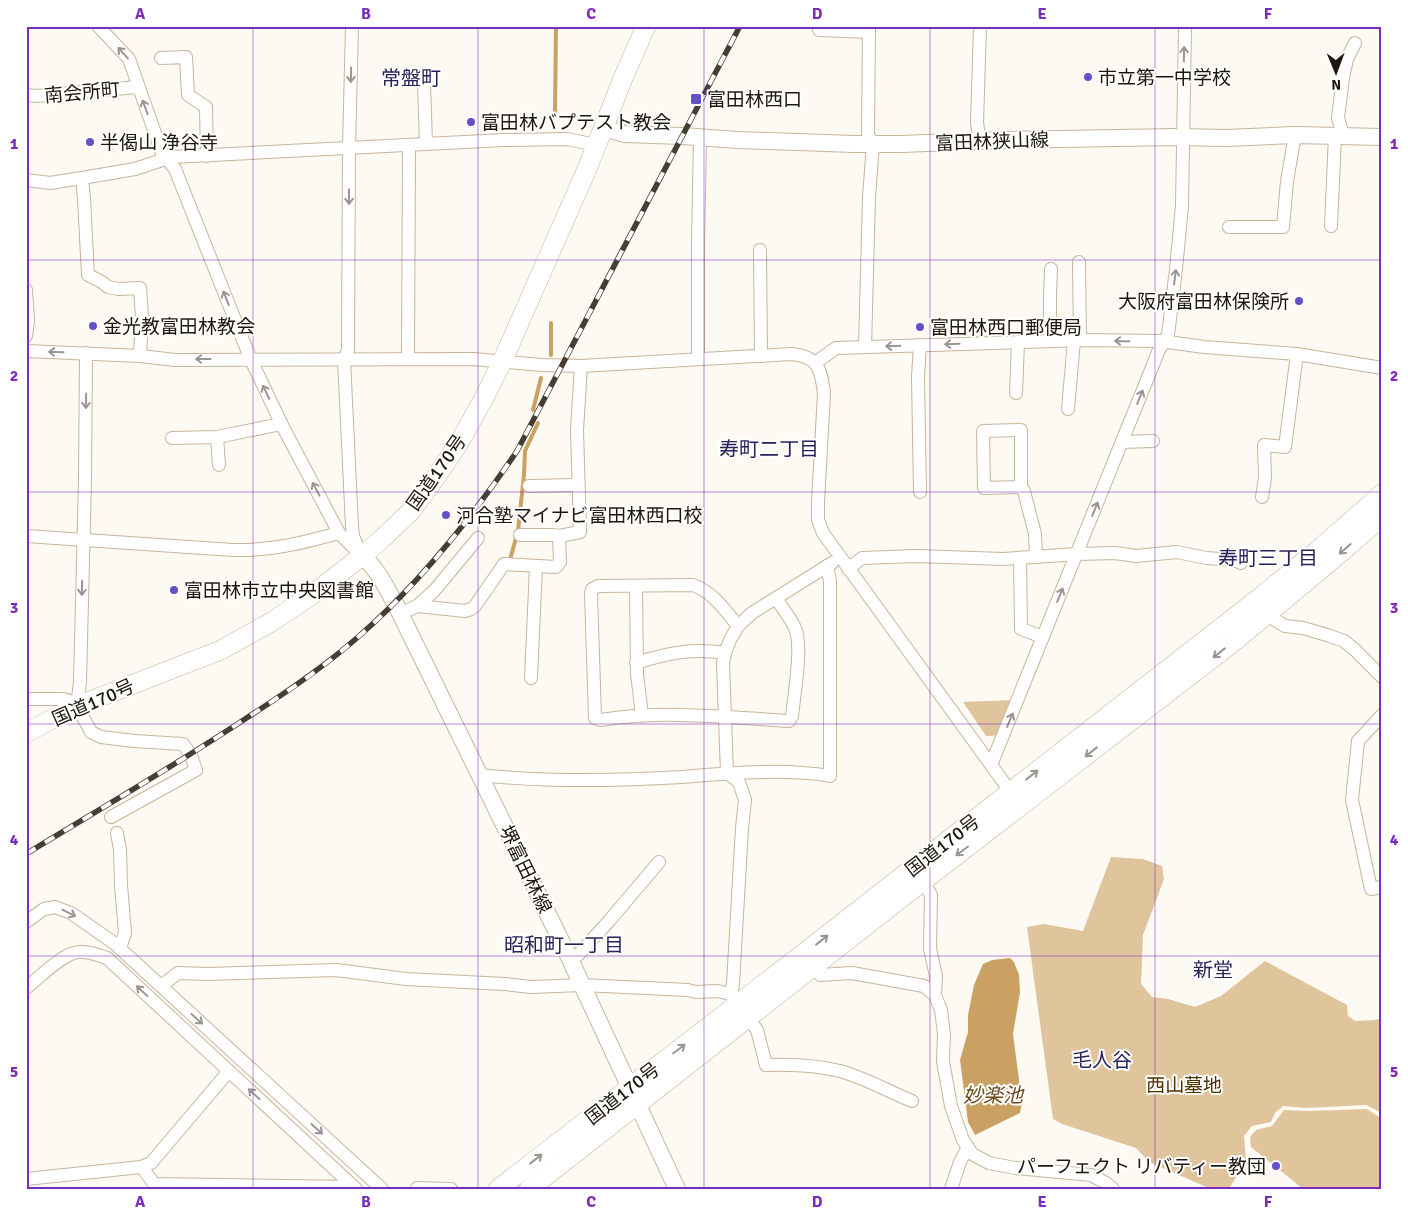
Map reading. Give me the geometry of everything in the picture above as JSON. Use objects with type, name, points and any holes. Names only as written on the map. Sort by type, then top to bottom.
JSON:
[{"type":"highway","name":"国道170号","points":[[26,734],[77,706],[201,658],[226,647],[273,621],[309,597],[362,556],[410,512],[434,480],[467,428],[502,362],[646,26]]},
{"type":"highway","name":"国道170号","points":[[1264,606],[1317,551],[1382,494]]},
{"type":"highway","name":"国道170号","points":[[809,960],[1264,606],[1382,518]]},
{"type":"highway","name":"国道170号","points":[[498,1189],[630,1086],[739,1006],[923,881],[1016,798]]},
{"type":"highway","name":"国道170号","points":[[529,1189],[547,1183],[638,1104],[739,1006]]},
{"type":"main road","name":"富田林狭山線","points":[[603,128],[625,134],[874,144],[1155,137],[1228,138],[1295,134],[1382,137]]},
{"type":"main road","name":"堺富田林線","points":[[362,556],[380,575],[400,614],[569,957],[677,1189]]},
{"type":"street","points":[[98,26],[129,59],[162,153],[175,169],[252,360],[281,424],[338,532],[362,556]]},
{"type":"street","points":[[352,26],[348,350],[344,359],[352,526],[353,536],[362,556]]},
{"type":"street","points":[[980,26],[977,123],[980,141]]},
{"type":"street","points":[[991,765],[1159,350],[1168,335],[1182,206],[1185,26]]},
{"type":"street","points":[[819,30],[869,29],[868,135],[874,144],[869,197],[865,347]]},
{"type":"street","points":[[1331,226],[1339,135],[1338,118],[1343,78],[1347,59],[1356,43]]},
{"type":"street","points":[[161,58],[186,51],[188,95],[206,107],[207,156]]},
{"type":"street","points":[[424,84],[426,144]]},
{"type":"street","name":"南会所町","points":[[26,95],[37,96],[138,87]]},
{"type":"street","points":[[1229,227],[1283,227],[1287,181],[1295,134]]},
{"type":"street","points":[[698,359],[700,138]]},
{"type":"street","points":[[26,180],[50,183],[135,169],[166,159],[207,156],[504,140],[567,139],[596,145]]},
{"type":"street","points":[[408,359],[409,145]]},
{"type":"street","points":[[82,178],[88,275],[108,287],[118,289],[140,288],[142,317],[140,356]]},
{"type":"street","points":[[760,250],[761,356]]},
{"type":"street","points":[[1068,409],[1077,340],[1079,262]]},
{"type":"street","points":[[1050,341],[1051,269]]},
{"type":"street","points":[[26,290],[28,321],[26,336]]},
{"type":"street","points":[[815,363],[836,348],[1077,340],[1164,341],[1204,347],[1297,354],[1382,368]]},
{"type":"street","points":[[1016,393],[1018,342]]},
{"type":"street","points":[[920,345],[918,377],[920,492]]},
{"type":"street","points":[[26,351],[140,356],[176,360],[473,359],[581,366],[791,354],[803,355],[815,363],[822,378],[824,393],[818,520],[823,533],[1016,798]]},
{"type":"street","points":[[77,706],[80,690],[86,353]]},
{"type":"street","points":[[1262,497],[1265,478],[1264,445],[1285,447],[1297,354]]},
{"type":"street","points":[[520,536],[559,536],[580,532],[577,430],[581,366]]},
{"type":"street","points":[[172,438],[217,437],[281,424]]},
{"type":"street","points":[[1021,487],[984,488],[983,430],[1020,430],[1021,487],[1035,534],[1036,557]]},
{"type":"street","points":[[217,437],[219,465]]},
{"type":"street","points":[[1122,442],[1153,441]]},
{"type":"street","points":[[529,486],[578,485]]},
{"type":"street","points":[[26,536],[233,550],[258,550],[298,544],[338,532]]},
{"type":"street","points":[[417,606],[465,611],[475,606],[507,564],[556,567],[560,562],[559,536]]},
{"type":"street","points":[[400,614],[417,606],[434,591],[478,538]]},
{"type":"street","points":[[848,569],[862,558],[916,556],[1003,559],[1115,553],[1136,556],[1177,552],[1206,558],[1234,560],[1241,563]]},
{"type":"street","points":[[727,773],[723,673],[725,653],[730,640],[738,626],[752,613],[840,558]]},
{"type":"street","points":[[1020,558],[1021,629],[1043,637]]},
{"type":"street","points":[[480,775],[570,780],[628,780],[727,773],[776,772],[818,773],[830,776],[830,581],[827,566]]},
{"type":"street","points":[[532,678],[536,567]]},
{"type":"street","points":[[738,626],[714,596],[700,588],[685,584],[598,586],[592,589],[594,718],[601,720],[642,715],[688,714],[789,721],[792,716],[798,639],[795,628],[776,598]]},
{"type":"street","points":[[636,586],[636,663],[642,715]]},
{"type":"street","points":[[1264,606],[1275,620],[1285,626],[1303,628],[1344,641],[1382,677]]},
{"type":"street","points":[[636,663],[679,652],[708,651],[725,653]]},
{"type":"street","points":[[26,699],[70,700],[77,706],[91,732],[101,737],[183,744],[191,755],[196,770],[111,817]]},
{"type":"street","points":[[1379,724],[1358,741],[1352,800],[1371,889],[1382,887]]},
{"type":"street","points":[[727,773],[739,782],[745,800],[733,984],[739,1006]]},
{"type":"street","points":[[117,833],[120,850],[125,933],[120,948]]},
{"type":"street","points":[[569,957],[578,955],[610,921],[659,862]]},
{"type":"street","points":[[923,881],[931,896],[930,949],[936,976],[935,995],[941,1010],[944,1034],[944,1061],[951,1106],[963,1140],[972,1154],[989,1163],[1015,1168],[1091,1175],[1113,1189]]},
{"type":"street","points":[[26,922],[44,909],[55,906],[71,913],[114,943],[382,1189]]},
{"type":"street","points":[[26,988],[66,956],[78,952],[107,958],[355,1188]]},
{"type":"street","points":[[809,960],[820,975],[852,973],[924,986],[935,995]]},
{"type":"street","points":[[161,986],[178,973],[208,974],[336,970],[406,979],[448,980],[531,987],[582,985],[688,990],[696,992],[717,991],[739,1006],[757,1030],[766,1065],[788,1064],[840,1071],[912,1101]]},
{"type":"street","points":[[26,1179],[142,1167],[151,1163],[229,1071]]},
{"type":"street","points":[[951,1189],[960,1162],[968,1147]]},
{"type":"street","points":[[142,1167],[154,1184],[355,1188]]},
{"type":"street","points":[[417,1188],[451,1189]]},
{"type":"green space","points":[[1013,700],[998,734],[994,736],[986,736],[963,702]]},
{"type":"green space","name":"西山墓地","points":[[1111,857],[1143,859],[1162,866],[1164,879],[1143,935],[1141,984],[1152,997],[1168,999],[1195,1007],[1221,996],[1265,961],[1347,1005],[1348,1016],[1355,1021],[1382,1018],[1382,1113],[1366,1105],[1305,1108],[1283,1106],[1275,1113],[1271,1122],[1252,1126],[1244,1136],[1246,1160],[1229,1189],[1211,1189],[1149,1162],[1136,1148],[1062,1124],[1053,1119],[1027,927],[1044,924],[1083,931]]},
{"type":"green space","points":[[1367,1109],[1382,1119],[1382,1189],[1303,1189],[1251,1147],[1250,1137],[1256,1130],[1272,1126],[1284,1110]]},
{"type":"water","name":"妙楽池","points":[[1010,958],[1014,962],[1019,975],[1020,992],[1013,1034],[1022,1103],[1020,1113],[975,1135],[968,1122],[960,1060],[968,1032],[968,1015],[974,985],[983,964],[992,960]]},
{"type":"waterway","points":[[555,113],[556,26]]},
{"type":"waterway","points":[[551,323],[551,355]]},
{"type":"waterway","points":[[533,410],[541,378]]},
{"type":"waterway","points":[[509,563],[518,531],[525,451],[538,423]]},
{"type":"railway","points":[[26,854],[191,754],[317,670],[381,616],[403,595],[444,549],[517,451],[740,26]]},
{"type":"place","name":"市立第一中学校","points":[[1088,77]]},
{"type":"place","name":"富田林西口","points":[[696,99]]},
{"type":"place","name":"富田林バプテスト教会","points":[[471,122]]},
{"type":"place","name":"半偈山 浄谷寺","points":[[90,142]]},
{"type":"place","name":"大阪府富田林保険所","points":[[1299,301]]},
{"type":"place","name":"金光教富田林教会","points":[[93,326]]},
{"type":"place","name":"富田林西口郵便局","points":[[920,327]]},
{"type":"place","name":"河合塾マイナビ富田林西口校","points":[[446,515]]},
{"type":"place","name":"富田林市立中央図書館","points":[[174,590]]},
{"type":"place","name":"パーフェクト リバティー教団","points":[[1276,1166]]},
{"type":"district","name":"常盤町","points":[[411,78]]},
{"type":"district","name":"寿町二丁目","points":[[769,449]]},
{"type":"district","name":"寿町三丁目","points":[[1268,558]]},
{"type":"district","name":"昭和町一丁目","points":[[564,945]]},
{"type":"district","name":"新堂","points":[[1213,970]]},
{"type":"district","name":"毛人谷","points":[[1102,1060]]}]
